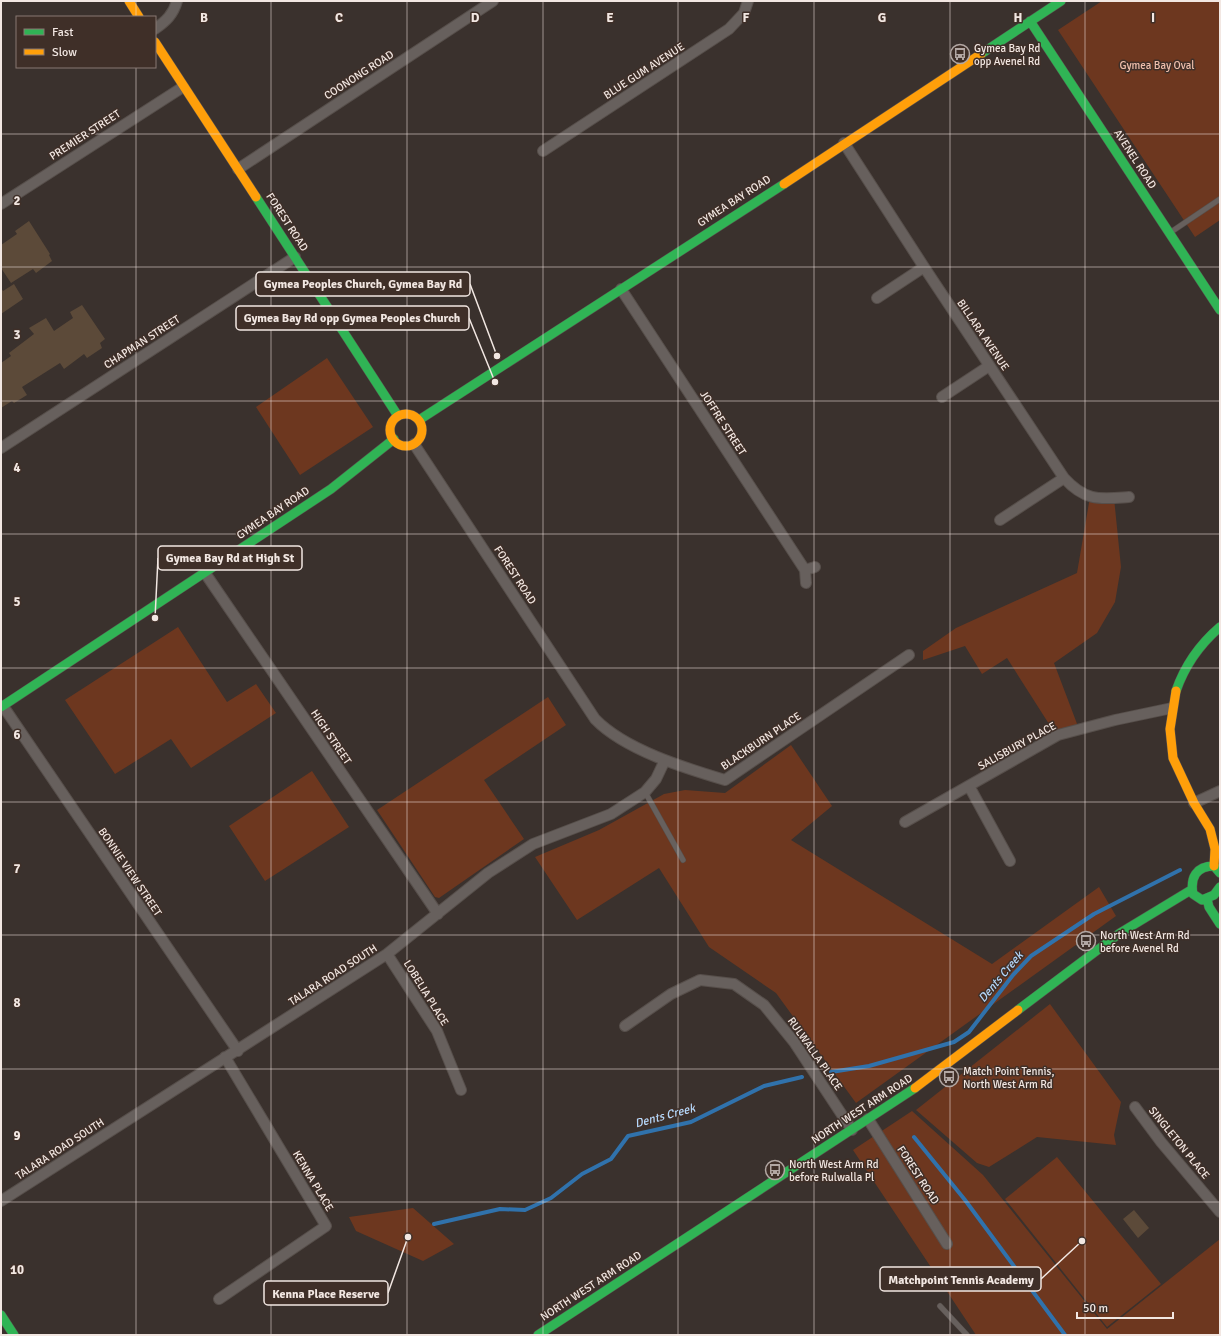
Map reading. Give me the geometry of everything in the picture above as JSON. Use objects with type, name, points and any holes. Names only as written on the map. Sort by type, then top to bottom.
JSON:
[{"type":"street","points":[[129,1],[138,16]]},
{"type":"street","points":[[156,29],[168,19],[175,10],[177,1]]},
{"type":"street","name":"COONONG ROAD","points":[[238,169],[494,1]]},
{"type":"street","name":"BLUE GUM AVENUE","points":[[543,151],[729,29],[744,13],[748,1]]},
{"type":"street","name":"GYMEA BAY ROAD","points":[[419,420],[914,99],[1061,1]]},
{"type":"street","name":"AVENEL ROAD","points":[[1030,21],[1220,310]]},
{"type":"street","name":"FOREST ROAD","points":[[156,44],[398,416]]},
{"type":"street","name":"PREMIER STREET","points":[[1,204],[183,87]]},
{"type":"street","name":"BILLARA AVENUE","points":[[844,143],[1064,478],[1084,496],[1098,499],[1130,497]]},
{"type":"street","name":"CHAPMAN STREET","points":[[1,448],[295,257]]},
{"type":"street","points":[[877,298],[924,267]]},
{"type":"street","name":"JOFFRE STREET","points":[[621,289],[810,568],[806,583]]},
{"type":"street","points":[[942,397],[990,366]]},
{"type":"street","points":[[411,414],[419,420],[422,436],[414,444],[401,445],[391,435],[391,424],[398,416],[411,414]]},
{"type":"street","name":"GYMEA BAY ROAD","points":[[2,706],[331,489],[394,439]]},
{"type":"street","name":"FOREST ROAD","points":[[414,444],[595,719]]},
{"type":"street","points":[[1000,520],[1064,478]]},
{"type":"street","name":"HIGH STREET","points":[[205,573],[438,914]]},
{"type":"street","points":[[1220,627],[1204,640],[1191,658],[1176,690],[1172,708],[1170,729],[1173,758],[1194,803],[1210,829],[1215,848],[1217,870],[1208,866],[1200,869],[1192,880],[1191,890],[1198,898],[1207,899],[1214,895],[1220,887]]},
{"type":"street","name":"BLACKBURN PLACE","points":[[595,719],[618,737],[665,760],[725,780],[909,655]]},
{"type":"street","name":"BONNIE VIEW STREET","points":[[2,706],[238,1051]]},
{"type":"street","name":"SALISBURY PLACE","points":[[905,822],[970,786],[1058,734],[1172,708]]},
{"type":"street","name":"TALARA ROAD SOUTH","points":[[1,1201],[225,1057],[238,1051],[387,954],[488,874],[533,844],[611,814],[645,792],[656,779],[665,760]]},
{"type":"street","points":[[970,786],[1010,861]]},
{"type":"street","points":[[1194,803],[1220,791]]},
{"type":"street","name":"NORTH WEST ARM ROAD","points":[[538,1335],[868,1120],[954,1061],[1081,959],[1138,920],[1191,890]]},
{"type":"street","points":[[1207,899],[1220,924]]},
{"type":"street","name":"LOBELIA PLACE","points":[[387,954],[437,1031],[461,1090]]},
{"type":"street","name":"RULWALLA PLACE","points":[[625,1026],[671,994],[700,980],[734,984],[764,1005],[794,1042],[852,1130]]},
{"type":"street","name":"KENNA PLACE","points":[[219,1299],[326,1226],[225,1057]]},
{"type":"street","name":"SINGLETON PLACE","points":[[1135,1107],[1161,1142],[1220,1212]]},
{"type":"street","name":"FOREST ROAD","points":[[868,1120],[947,1244]]},
{"type":"street","points":[[1,1315],[14,1335]]},
{"type":"lane","points":[[1169,234],[1220,199]]},
{"type":"lane","points":[[645,792],[683,860]]},
{"type":"lane","points":[[940,1306],[967,1335]]},
{"type":"green space","name":"Gymea Bay Oval","points":[[1102,1],[1220,1],[1220,220],[1195,237],[1058,30]]},
{"type":"green space","points":[[327,358],[373,427],[300,475],[256,407]]},
{"type":"green space","points":[[1090,497],[1114,498],[1121,567],[1115,602],[1097,633],[1054,663],[1079,729],[1056,735],[1007,658],[982,674],[965,646],[923,660],[923,651],[956,628],[1077,573]]},
{"type":"green space","points":[[178,627],[227,702],[256,684],[276,713],[191,768],[171,739],[115,774],[65,700]]},
{"type":"green space","points":[[548,697],[566,725],[484,780],[524,839],[439,898],[435,897],[377,810]]},
{"type":"green space","points":[[791,745],[832,806],[791,840],[992,964],[1099,887],[1116,916],[856,1103],[776,993],[709,947],[659,868],[577,920],[535,857],[599,830],[664,794],[685,790],[725,793]]},
{"type":"green space","points":[[312,771],[349,827],[265,881],[229,826]]},
{"type":"green space","points":[[1050,1004],[1121,1102],[1114,1135],[1116,1145],[1037,1137],[989,1167],[977,1163],[916,1110]]},
{"type":"green space","points":[[912,1111],[983,1175],[1107,1329],[1220,1239],[1220,1335],[976,1335],[853,1150]]},
{"type":"green space","points":[[1057,1157],[1161,1284],[1107,1327],[1005,1199]]},
{"type":"green space","points":[[413,1208],[454,1244],[423,1261],[356,1231],[349,1217]]},
{"type":"building","points":[[29,221],[50,254],[49,255],[52,261],[36,273],[33,269],[11,283],[1,268],[1,245],[17,234],[15,231]]},
{"type":"building","points":[[14,284],[23,299],[1,314],[1,288],[3,291]]},
{"type":"building","points":[[82,305],[105,339],[100,343],[102,348],[87,358],[84,354],[64,369],[60,363],[22,387],[27,395],[14,403],[12,401],[1,408],[1,363],[11,356],[9,353],[34,334],[29,328],[46,318],[54,331],[73,318],[70,312]]},
{"type":"building","points":[[1134,1210],[1149,1228],[1138,1238],[1123,1219]]},
{"type":"waterway","name":"Dents Creek","points":[[831,1072],[869,1066],[954,1042],[969,1032],[1013,975],[1031,956],[1094,914],[1180,870]]},
{"type":"waterway","name":"Dents Creek","points":[[434,1224],[500,1209],[525,1210],[551,1198],[582,1174],[611,1159],[628,1136],[691,1122],[764,1086],[802,1077]]},
{"type":"waterway","points":[[914,1137],[965,1200],[1065,1335]]},
{"type":"traffic: fast","points":[[981,54],[1061,1]]},
{"type":"traffic: fast","points":[[1030,21],[1220,310]]},
{"type":"traffic: fast","points":[[419,420],[784,184]]},
{"type":"traffic: fast","points":[[256,197],[398,416]]},
{"type":"traffic: fast","points":[[1,707],[331,489],[394,439]]},
{"type":"traffic: fast","points":[[1176,691],[1188,664],[1199,648],[1220,627]]},
{"type":"traffic: fast","points":[[1220,873],[1214,866],[1203,868],[1196,874],[1192,883],[1192,888],[1193,894],[1202,900],[1214,895],[1220,887]]},
{"type":"traffic: fast","points":[[1018,1010],[1120,933],[1191,890]]},
{"type":"traffic: fast","points":[[1207,899],[1209,907],[1220,924]]},
{"type":"traffic: fast","points":[[538,1335],[915,1088]]},
{"type":"traffic: fast","points":[[1,1315],[14,1335]]},
{"type":"traffic: slow","points":[[129,1],[138,16]]},
{"type":"traffic: slow","points":[[156,44],[256,197]]},
{"type":"traffic: slow","points":[[784,184],[981,54]]},
{"type":"traffic: slow","points":[[403,414],[409,414],[419,421],[422,430],[421,436],[415,443],[409,446],[403,446],[393,439],[390,433],[390,427],[397,417],[403,414]]},
{"type":"traffic: slow","points":[[1176,691],[1170,729],[1173,758],[1194,803],[1210,829],[1215,849],[1214,866]]},
{"type":"traffic: slow","points":[[915,1088],[1018,1010]]},
{"type":"place","name":"Gymea Bay Rd opp Avenel Rd","points":[[960,54]]},
{"type":"place","name":"Gymea Peoples Church, Gymea Bay Rd","points":[[497,356]]},
{"type":"place","name":"Gymea Bay Rd opp Gymea Peoples Church","points":[[495,382]]},
{"type":"place","name":"Gymea Bay Rd at High St","points":[[155,618]]},
{"type":"place","name":"North West Arm Rd before Avenel Rd","points":[[1086,941]]},
{"type":"place","name":"Match Point Tennis, North West Arm Rd","points":[[949,1077]]},
{"type":"place","name":"North West Arm Rd before Rulwalla Pl","points":[[775,1170]]},
{"type":"place","name":"Kenna Place Reserve","points":[[408,1237]]},
{"type":"place","name":"Matchpoint Tennis Academy","points":[[1082,1241]]}]
